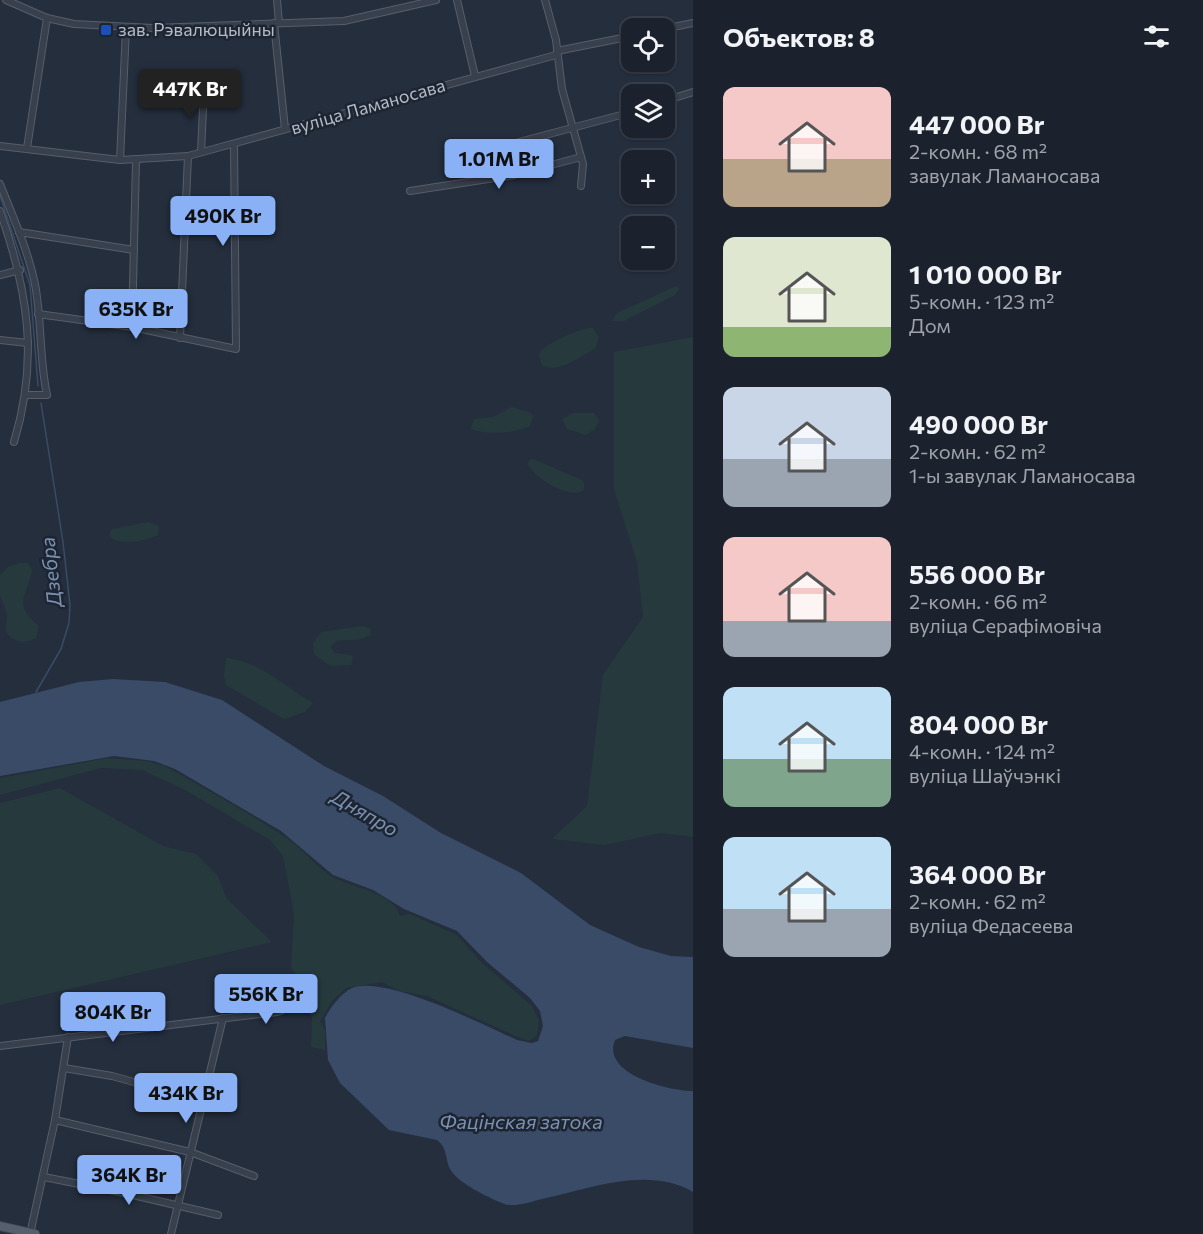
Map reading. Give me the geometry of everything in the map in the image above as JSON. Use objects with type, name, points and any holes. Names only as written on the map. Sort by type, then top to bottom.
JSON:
[{"type":"main road","points":[[0,1226],[32,1234]]},
{"type":"street","points":[[6,0],[47,18],[126,28],[344,21],[436,0]]},
{"type":"street","points":[[277,0],[285,129]]},
{"type":"street","points":[[457,0],[476,76]]},
{"type":"street","points":[[545,0],[581,157],[581,186]]},
{"type":"street","points":[[27,148],[47,18]]},
{"type":"street","points":[[675,27],[693,23]]},
{"type":"street","points":[[120,160],[126,28]]},
{"type":"street","name":"вуліца Ламаносава","points":[[0,146],[136,161],[188,156],[556,53],[621,38]]},
{"type":"street","points":[[201,152],[204,88]]},
{"type":"street","points":[[675,98],[693,92]]},
{"type":"street","points":[[519,142],[621,115]]},
{"type":"street","points":[[38,314],[132,327],[236,349],[234,144]]},
{"type":"street","points":[[180,338],[188,156]]},
{"type":"street","points":[[410,191],[514,176],[581,157]]},
{"type":"street","points":[[132,327],[136,161]]},
{"type":"street","points":[[0,184],[20,232],[35,286],[41,370],[47,394],[25,395]]},
{"type":"street","points":[[0,211],[3,229],[20,270],[28,343],[25,395],[14,442]]},
{"type":"street","points":[[20,232],[134,250]]},
{"type":"street","points":[[0,275],[20,270]]},
{"type":"street","points":[[0,340],[28,343]]},
{"type":"street","points":[[0,1046],[277,1012],[302,1002]]},
{"type":"street","points":[[171,1234],[176,1205],[223,1018]]},
{"type":"street","points":[[32,1234],[55,1120],[68,1036]]},
{"type":"street","points":[[64,1068],[112,1076],[203,1101]]},
{"type":"street","points":[[55,1120],[190,1152],[254,1176]]},
{"type":"street","points":[[44,1177],[218,1215]]},
{"type":"green space","points":[[676,286],[679,289],[675,295],[624,321],[612,321],[617,313]]},
{"type":"green space","points":[[593,328],[599,337],[595,349],[554,368],[541,364],[539,354],[555,341],[572,333]]},
{"type":"green space","points":[[693,337],[693,837],[661,833],[604,845],[552,839],[587,806],[603,675],[643,617],[637,562],[614,489],[614,352]]},
{"type":"green space","points":[[512,407],[531,413],[533,417],[530,426],[500,433],[471,428],[474,419],[493,417]]},
{"type":"green space","points":[[573,413],[594,413],[599,420],[595,429],[586,435],[567,429],[562,419]]},
{"type":"green space","points":[[531,458],[580,479],[584,482],[584,490],[569,492],[552,486],[531,470],[527,464]]},
{"type":"green space","points":[[148,522],[159,526],[158,535],[140,541],[125,542],[113,539],[109,535],[112,529]]},
{"type":"green space","points":[[28,563],[32,570],[24,606],[26,612],[39,626],[36,638],[24,642],[16,640],[6,632],[7,614],[0,595],[0,575],[8,567]]},
{"type":"green space","points":[[362,626],[371,629],[370,635],[362,639],[336,641],[330,647],[335,653],[351,655],[353,658],[351,665],[330,666],[314,654],[313,643],[321,632]]},
{"type":"green space","points":[[226,658],[261,669],[313,703],[305,712],[284,719],[226,685],[224,675]]},
{"type":"green space","points":[[108,758],[146,761],[165,766],[288,839],[332,876],[383,897],[396,908],[400,916],[410,914],[457,935],[481,962],[532,1006],[539,1021],[537,1036],[529,1041],[520,1038],[427,996],[399,991],[382,982],[346,988],[332,1001],[320,1021],[325,1031],[325,1050],[311,1047],[312,1018],[301,993],[298,977],[291,967],[294,914],[283,856],[270,840],[185,790],[142,770],[101,768],[0,795],[0,778]]},
{"type":"green space","points":[[60,788],[163,846],[196,854],[218,876],[226,898],[272,942],[0,1005],[0,803]]},
{"type":"water","points":[[113,679],[165,682],[222,700],[324,766],[383,796],[441,833],[521,873],[590,925],[639,947],[671,956],[693,957],[693,1048],[625,1036],[615,1040],[613,1052],[618,1062],[627,1071],[640,1078],[669,1088],[693,1091],[693,1192],[675,1184],[656,1180],[637,1180],[596,1186],[510,1205],[490,1198],[461,1181],[450,1168],[443,1147],[437,1140],[389,1130],[340,1083],[328,1060],[325,1018],[344,993],[352,988],[367,986],[410,995],[434,1003],[517,1040],[532,1043],[538,1041],[543,1026],[540,1011],[530,998],[487,962],[457,931],[404,909],[373,890],[333,875],[281,831],[175,769],[154,761],[114,756],[0,776],[0,702],[79,682]]},
{"type":"waterway","name":"Дзебра","points":[[0,196],[30,285],[38,386]]},
{"type":"waterway","name":"Дзебра","points":[[36,692],[61,649],[69,623],[70,605],[63,542],[41,403]]},
{"type":"place","name":"зав. Рэвалюцыйны","points":[[106,30]]},
{"type":"water label","name":"Дняпро","points":[[365,813]]},
{"type":"water label","name":"Фацінская затока","points":[[521,1122]]}]
